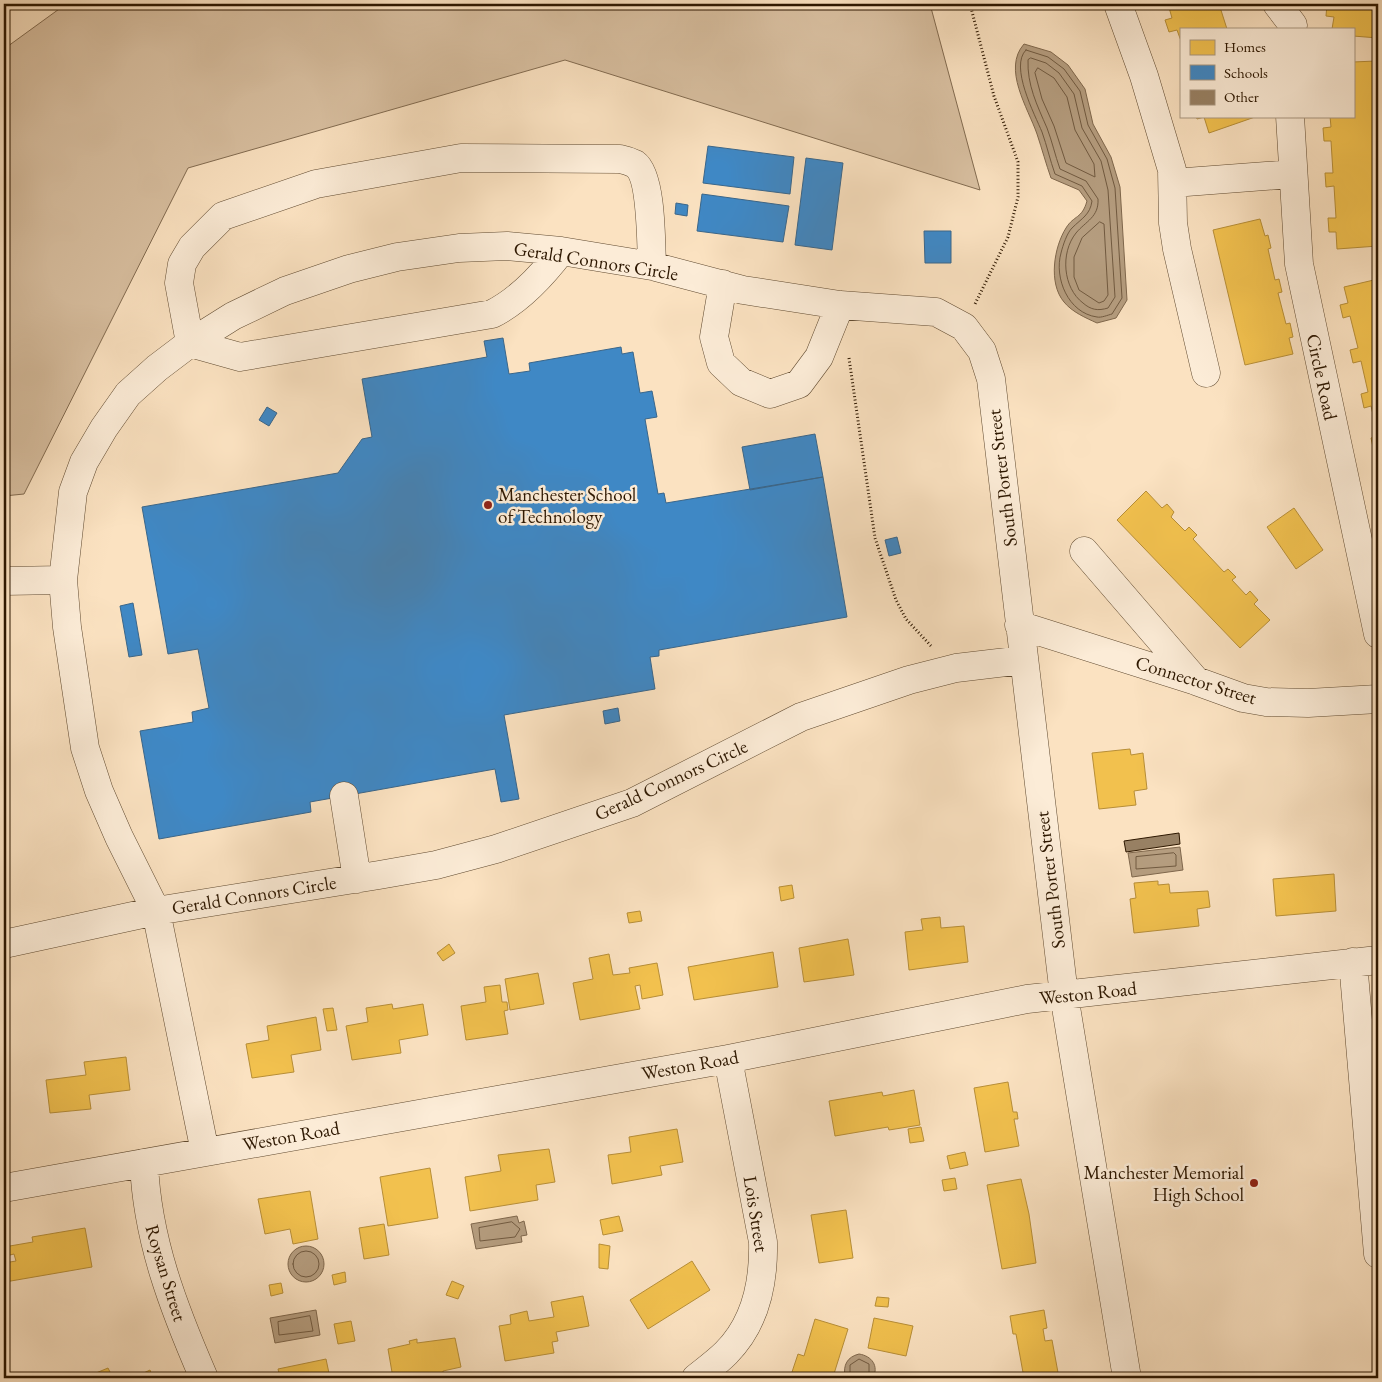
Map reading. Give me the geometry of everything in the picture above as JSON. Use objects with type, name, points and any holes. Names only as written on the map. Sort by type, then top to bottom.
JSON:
[{"type":"street","points":[[1118,4],[1164,137],[1173,183],[1173,223],[1177,249],[1206,373]]},
{"type":"street","points":[[1277,4],[1294,19]]},
{"type":"street","name":"Circle Road","points":[[1290,118],[1299,264],[1378,634]]},
{"type":"street","points":[[561,251],[541,277],[506,308],[492,314],[240,357],[190,343],[179,283],[182,264],[192,247],[223,216],[316,184],[461,158],[620,159],[636,165],[644,176],[648,204],[652,266]]},
{"type":"street","points":[[1173,183],[1293,174]]},
{"type":"street","name":"Gerald Connors Circle","points":[[990,379],[982,351],[964,327],[936,312],[840,305],[723,284],[652,266],[561,251],[507,246],[459,248],[397,257],[349,269],[285,291],[233,316],[190,343],[157,368],[128,394],[104,428],[84,462],[73,492],[63,580],[76,698],[86,748],[99,790],[118,837],[156,910],[436,864],[496,849],[632,802],[800,717],[909,680],[956,668],[1023,660]]},
{"type":"street","points":[[723,284],[714,337],[721,363],[741,382],[770,394],[799,384],[819,358],[840,305]]},
{"type":"street","name":"South Porter Street","points":[[990,379],[1064,995],[1127,1378]]},
{"type":"street","points":[[1084,551],[1196,681]]},
{"type":"street","points":[[4,581],[63,580]]},
{"type":"street","name":"Connector Street","points":[[1019,625],[1196,681],[1243,698],[1266,702],[1308,703],[1378,699]]},
{"type":"street","points":[[344,796],[357,878]]},
{"type":"street","points":[[5,940],[156,910],[205,1152]]},
{"type":"street","points":[[1366,961],[1378,1254]]},
{"type":"street","name":"Weston Road","points":[[4,1188],[728,1059],[1027,999],[1366,961]]},
{"type":"street","name":"Lois Street","points":[[696,1378],[727,1352],[746,1325],[758,1299],[763,1272],[763,1242],[728,1059]]},
{"type":"street","name":"Roysan Street","points":[[144,1163],[148,1213],[158,1258],[180,1322],[204,1378]]},
{"type":"path","points":[[964,327],[1008,237],[1018,197],[1018,162],[994,96],[970,4]]},
{"type":"path","points":[[848,355],[875,538],[896,600],[906,619],[934,649]]},
{"type":"shaded area","points":[[66,4],[930,4],[980,190],[565,60],[188,168],[24,494],[4,496],[4,49]]},
{"type":"water","points":[[1024,44],[1051,52],[1068,65],[1085,89],[1093,124],[1111,157],[1120,187],[1127,300],[1116,318],[1097,323],[1071,309],[1059,294],[1054,275],[1058,245],[1066,228],[1083,211],[1087,201],[1079,190],[1051,178],[1016,77],[1015,65],[1018,54]]},
{"type":"water","points":[[1180,847],[1183,870],[1132,877],[1128,853]]},
{"type":"water","points":[[517,1216],[519,1223],[524,1221],[527,1235],[521,1236],[522,1242],[476,1249],[471,1224]]},
{"type":"water","points":[[306,1246],[319,1251],[324,1264],[319,1277],[306,1282],[293,1277],[288,1264],[293,1251]]},
{"type":"water","points":[[316,1310],[320,1335],[275,1343],[270,1318]]},
{"type":"water","points":[[859,1354],[868,1357],[873,1362],[875,1374],[873,1378],[845,1377],[847,1362],[851,1357]]},
{"type":"building: Homes","points":[[1168,4],[1219,4],[1227,28],[1180,28],[1180,38],[1177,30],[1169,32],[1165,20],[1172,18]]},
{"type":"building: Homes","points":[[1327,4],[1378,4],[1378,38],[1354,36],[1354,28],[1332,28],[1334,17],[1326,16]]},
{"type":"building: Homes","points":[[1376,61],[1378,103],[1378,246],[1337,249],[1336,232],[1329,232],[1328,218],[1336,218],[1334,186],[1326,187],[1325,173],[1333,173],[1331,141],[1324,141],[1323,128],[1331,127],[1330,118],[1354,118],[1354,62]]},
{"type":"building: Homes","points":[[1204,118],[1252,118],[1209,133]]},
{"type":"building: Homes","points":[[1260,219],[1265,236],[1268,235],[1271,248],[1268,249],[1275,280],[1279,279],[1282,292],[1278,293],[1286,324],[1290,323],[1293,337],[1289,338],[1293,354],[1245,365],[1213,230]]},
{"type":"building: Homes","points":[[1378,279],[1378,436],[1371,406],[1364,408],[1361,394],[1368,392],[1361,361],[1353,363],[1350,350],[1358,348],[1350,316],[1343,318],[1340,305],[1348,303],[1344,287]]},
{"type":"building: Homes","points":[[1378,436],[1378,451],[1374,452],[1371,438]]},
{"type":"building: Homes","points":[[1146,491],[1162,508],[1167,504],[1174,512],[1171,517],[1185,531],[1189,527],[1197,535],[1193,539],[1224,572],[1228,569],[1236,577],[1232,580],[1246,595],[1250,591],[1258,600],[1254,604],[1270,620],[1240,648],[1117,520]]},
{"type":"building: Homes","points":[[1294,508],[1323,550],[1296,569],[1267,527]]},
{"type":"building: Homes","points":[[1130,749],[1131,755],[1143,753],[1147,789],[1134,791],[1136,805],[1099,809],[1092,753]]},
{"type":"building: Homes","points":[[1334,874],[1336,911],[1276,916],[1273,879]]},
{"type":"building: Homes","points":[[1158,881],[1158,885],[1169,884],[1170,893],[1208,891],[1210,907],[1197,909],[1199,926],[1134,933],[1130,899],[1136,898],[1134,883]]},
{"type":"building: Homes","points":[[792,885],[794,898],[781,901],[779,887]]},
{"type":"building: Homes","points":[[640,911],[642,921],[629,923],[627,913]]},
{"type":"building: Homes","points":[[940,917],[941,928],[964,926],[968,962],[909,970],[905,932],[923,930],[921,919]]},
{"type":"building: Homes","points":[[848,939],[854,975],[804,982],[799,948]]},
{"type":"building: Homes","points":[[449,944],[455,953],[443,961],[437,953]]},
{"type":"building: Homes","points":[[773,952],[778,987],[694,1000],[688,967]]},
{"type":"building: Homes","points":[[609,954],[613,975],[630,973],[629,968],[657,963],[663,995],[642,999],[640,985],[635,986],[640,1009],[580,1020],[573,983],[593,979],[589,958]]},
{"type":"building: Homes","points":[[538,973],[544,1004],[510,1010],[505,979]]},
{"type":"building: Homes","points":[[500,985],[502,1002],[507,1002],[508,1010],[504,1011],[508,1034],[466,1040],[461,1006],[486,1002],[484,987]]},
{"type":"building: Homes","points":[[392,1004],[393,1009],[423,1004],[428,1035],[399,1040],[401,1053],[352,1060],[346,1026],[368,1022],[366,1008]]},
{"type":"building: Homes","points":[[333,1008],[337,1030],[327,1031],[323,1009]]},
{"type":"building: Homes","points":[[316,1017],[321,1050],[291,1055],[294,1072],[252,1078],[246,1044],[269,1040],[267,1026]]},
{"type":"building: Homes","points":[[126,1057],[130,1090],[89,1095],[91,1109],[50,1113],[46,1080],[86,1075],[84,1062]]},
{"type":"building: Homes","points":[[1008,1082],[1013,1112],[1017,1112],[1018,1119],[1014,1119],[1019,1146],[985,1152],[974,1088]]},
{"type":"building: Homes","points":[[4,1084],[9,1118],[4,1119]]},
{"type":"building: Homes","points":[[914,1090],[920,1125],[889,1130],[888,1127],[835,1136],[829,1101],[882,1092],[883,1096]]},
{"type":"building: Homes","points":[[921,1127],[924,1141],[910,1143],[908,1129]]},
{"type":"building: Homes","points":[[677,1129],[683,1162],[660,1166],[662,1175],[612,1184],[608,1155],[631,1152],[629,1137]]},
{"type":"building: Homes","points":[[549,1149],[555,1182],[536,1185],[538,1200],[470,1211],[465,1177],[501,1171],[498,1155]]},
{"type":"building: Homes","points":[[965,1152],[968,1165],[950,1169],[947,1156]]},
{"type":"building: Homes","points":[[430,1168],[438,1218],[388,1226],[380,1177]]},
{"type":"building: Homes","points":[[955,1178],[957,1189],[944,1191],[942,1180]]},
{"type":"building: Homes","points":[[1021,1179],[1029,1214],[1036,1263],[1002,1269],[987,1185]]},
{"type":"building: Homes","points":[[310,1191],[318,1239],[293,1244],[290,1229],[265,1234],[258,1199]]},
{"type":"building: Homes","points":[[846,1210],[853,1258],[819,1263],[811,1215]]},
{"type":"building: Homes","points":[[619,1216],[623,1231],[603,1235],[600,1220]]},
{"type":"building: Homes","points":[[384,1224],[389,1255],[364,1259],[359,1228]]},
{"type":"building: Homes","points":[[85,1228],[92,1267],[5,1282],[4,1263],[16,1261],[14,1254],[6,1256],[4,1247],[33,1242],[32,1237]]},
{"type":"building: Homes","points":[[599,1244],[610,1246],[608,1269],[599,1268]]},
{"type":"building: Homes","points":[[692,1261],[710,1290],[648,1329],[630,1300]]},
{"type":"building: Homes","points":[[345,1272],[346,1282],[334,1285],[332,1275]]},
{"type":"building: Homes","points":[[452,1281],[464,1286],[458,1299],[446,1295]]},
{"type":"building: Homes","points":[[281,1283],[283,1293],[271,1296],[269,1285]]},
{"type":"building: Homes","points":[[583,1296],[589,1326],[556,1332],[558,1341],[552,1342],[554,1353],[505,1361],[499,1326],[511,1324],[510,1315],[527,1311],[529,1321],[554,1317],[551,1302]]},
{"type":"building: Homes","points":[[877,1297],[889,1298],[888,1307],[875,1306]]},
{"type":"building: Homes","points":[[1044,1310],[1047,1328],[1043,1329],[1045,1341],[1052,1340],[1059,1378],[1024,1378],[1016,1334],[1013,1334],[1010,1316]]},
{"type":"building: Homes","points":[[874,1318],[913,1326],[906,1356],[868,1348]]},
{"type":"building: Homes","points":[[815,1319],[848,1329],[833,1377],[826,1374],[825,1378],[790,1378],[798,1354],[804,1356]]},
{"type":"building: Homes","points":[[351,1321],[355,1341],[338,1344],[334,1324]]},
{"type":"building: Homes","points":[[455,1338],[461,1367],[443,1371],[443,1375],[423,1378],[393,1378],[388,1349],[410,1344],[409,1341],[417,1339],[417,1343]]},
{"type":"building: Homes","points":[[326,1359],[330,1378],[280,1378],[278,1369]]},
{"type":"building: Homes","points":[[108,1368],[113,1378],[98,1378],[96,1373]]},
{"type":"building: Homes","points":[[150,1370],[153,1378],[133,1378]]},
{"type":"building: Schools","points":[[708,146],[794,157],[790,194],[703,183]]},
{"type":"building: Schools","points":[[806,158],[843,163],[832,250],[795,245]]},
{"type":"building: Schools","points":[[702,194],[789,206],[783,242],[697,231]]},
{"type":"building: Schools","points":[[676,203],[688,205],[687,216],[675,214]]},
{"type":"building: Schools","points":[[924,231],[951,231],[951,263],[925,263]]},
{"type":"building: Schools","points":[[503,338],[509,374],[530,371],[529,363],[621,347],[622,354],[633,352],[640,393],[652,391],[657,417],[645,419],[658,494],[664,493],[666,503],[823,477],[847,617],[659,650],[659,656],[650,657],[655,689],[504,715],[519,799],[501,802],[495,769],[310,802],[311,812],[159,839],[140,731],[193,722],[192,712],[209,708],[198,649],[168,654],[142,507],[338,473],[362,439],[372,437],[362,379],[487,357],[484,341]]},
{"type":"building: Schools","points":[[267,407],[277,413],[269,426],[259,420]]},
{"type":"building: Schools","points":[[815,434],[823,477],[750,490],[742,447]]},
{"type":"building: Schools","points":[[897,537],[901,553],[889,556],[885,540]]},
{"type":"building: Schools","points":[[133,603],[142,655],[129,657],[120,606]]},
{"type":"building: Schools","points":[[618,708],[620,721],[605,724],[603,711]]},
{"type":"building: Other","points":[[1179,833],[1180,844],[1126,852],[1124,841]]},
{"type":"place","name":"Manchester School of Technology","points":[[488,505]]},
{"type":"place","name":"Manchester Memorial High School","points":[[1254,1183]]}]
